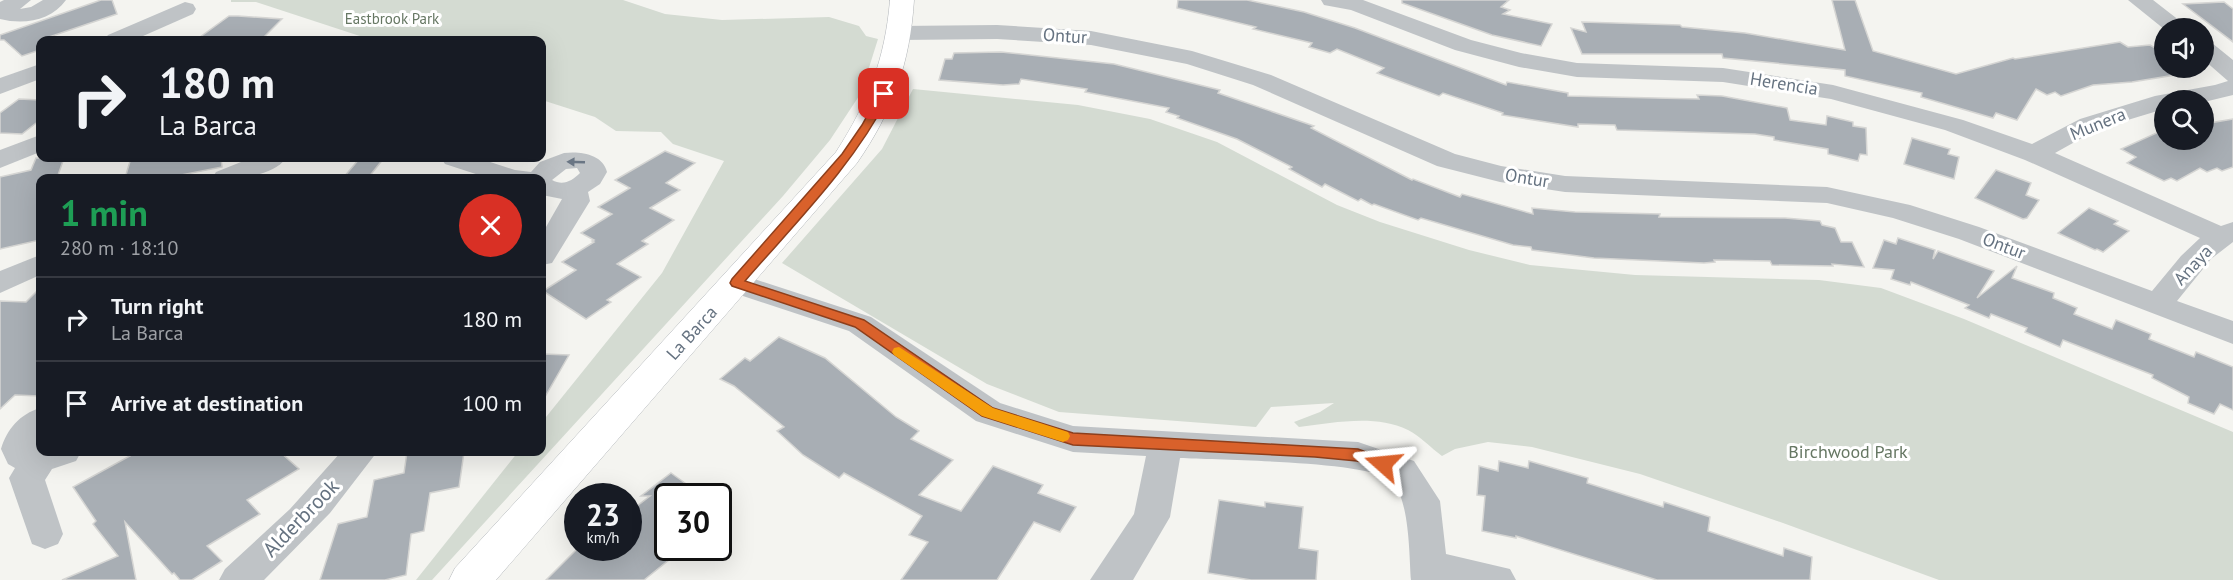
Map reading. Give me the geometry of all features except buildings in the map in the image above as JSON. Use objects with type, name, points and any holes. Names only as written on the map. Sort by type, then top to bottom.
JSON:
[{"type":"street","points":[[20,0],[6,8],[5,14],[14,16],[29,14],[50,6],[55,0]]},
{"type":"street","name":"La Barca","points":[[471,580],[847,157],[868,125],[884,94],[898,49],[902,0]]},
{"type":"street","name":"Herencia","points":[[1332,0],[1357,6],[1463,45],[1519,60],[1577,70],[1723,75],[1833,92],[1954,125],[2034,154],[2227,234]]},
{"type":"street","points":[[2139,0],[2164,18]]},
{"type":"street","points":[[125,36],[185,9]]},
{"type":"street","name":"Ontur","points":[[900,33],[997,32],[1091,38],[1192,58],[1263,80],[1446,160],[1500,174],[1565,184],[1827,195],[1890,208],[1969,233],[2233,333]]},
{"type":"street","points":[[2214,56],[2230,69],[2233,75]]},
{"type":"street","points":[[0,87],[36,73]]},
{"type":"street","name":"Munera","points":[[2214,93],[2233,87]]},
{"type":"street","name":"Munera","points":[[2034,154],[2089,124],[2154,105]]},
{"type":"street","points":[[0,160],[36,145]]},
{"type":"street","points":[[543,174],[560,163],[577,161],[590,164],[594,172],[592,176],[574,188],[557,191],[546,187]]},
{"type":"street","points":[[235,174],[263,162]]},
{"type":"street","points":[[466,162],[500,174]]},
{"type":"street","points":[[546,250],[576,201],[574,188]]},
{"type":"street","name":"Anaya","points":[[2158,305],[2182,272],[2227,234]]},
{"type":"street","points":[[0,283],[36,266]]},
{"type":"street","points":[[736,283],[860,324],[988,412],[1073,439],[1358,455],[1402,470],[1422,501],[1430,574],[1497,580]]},
{"type":"street","points":[[36,423],[21,434],[13,449],[15,455],[20,459],[52,456]]},
{"type":"street","points":[[1109,580],[1118,571],[1152,517],[1166,444]]},
{"type":"street","points":[[45,534],[27,478],[52,456]]},
{"type":"street","name":"Alderbrook","points":[[238,580],[260,561],[345,472],[357,456]]},
{"type":"green space","name":"Eastbrook Park","points":[[231,0],[623,0],[665,14],[722,20],[829,17],[859,26],[866,36],[878,39],[861,93],[830,140],[783,196],[546,455],[546,417],[662,273],[724,161],[673,144],[661,132],[616,131],[595,117],[546,101],[546,36],[360,36],[256,2],[231,2]]},
{"type":"green space","name":"Birchwood Park","points":[[913,89],[1078,105],[1150,119],[1217,142],[1337,205],[1380,222],[1469,250],[1530,265],[1635,275],[1819,280],[1881,288],[1964,319],[2233,432],[2233,580],[1939,580],[1640,474],[1532,447],[1488,442],[1455,449],[1442,456],[1408,430],[1382,422],[1354,421],[1299,427],[1294,422],[1320,412],[1334,403],[1271,407],[1256,427],[1059,412],[987,384],[782,263],[882,149]]},
{"type":"green space","points":[[515,456],[545,456],[432,580],[416,580]]},
{"type":"slow traffic","points":[[899,352],[988,412],[1063,436]]},
{"type":"route","points":[[884,94],[868,125],[847,157],[736,283],[803,303],[860,324],[988,412],[1073,439],[1315,451],[1358,455],[1383,464]]}]
